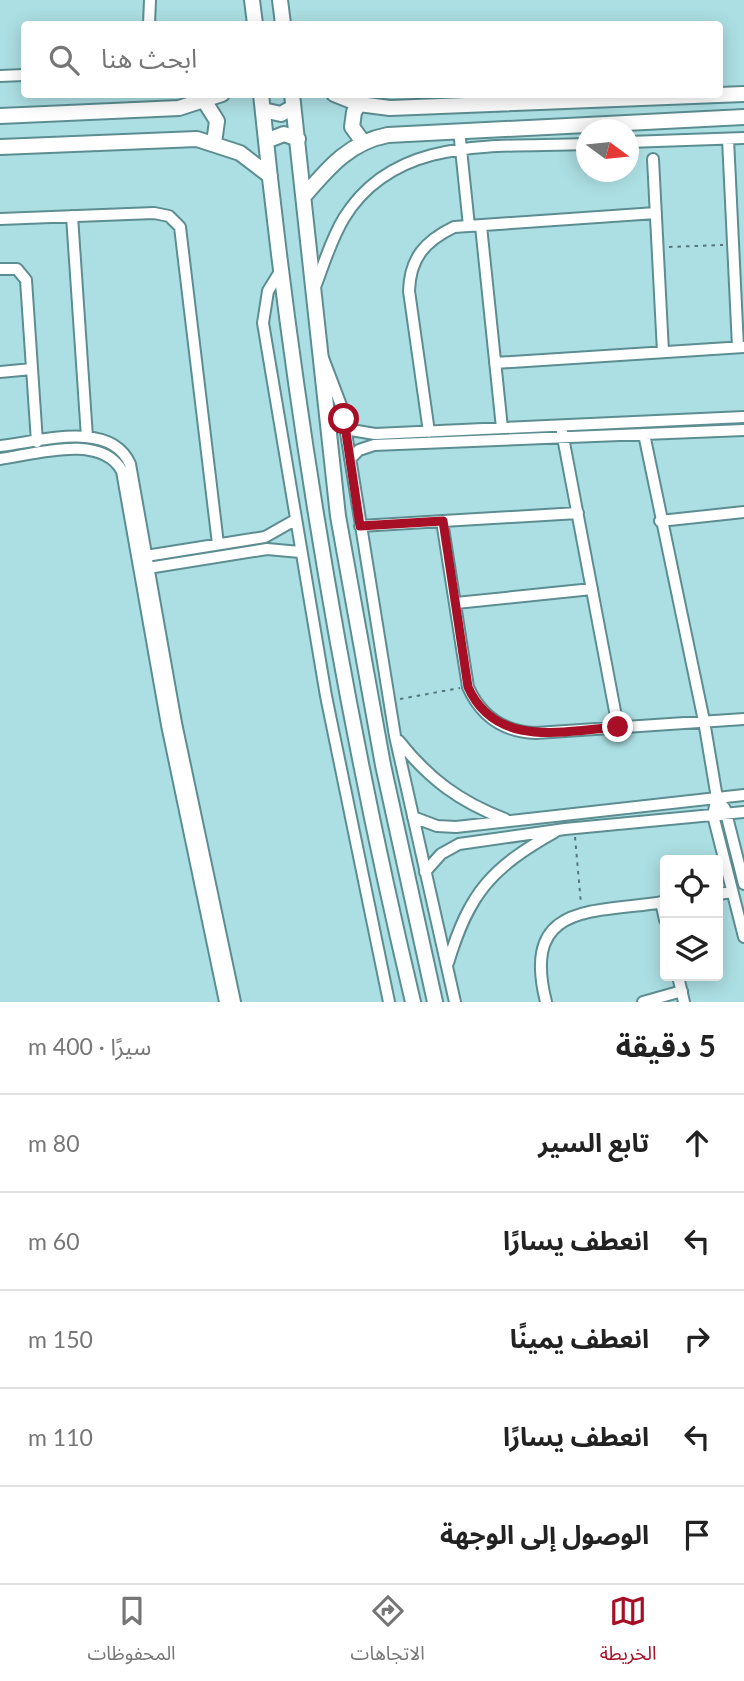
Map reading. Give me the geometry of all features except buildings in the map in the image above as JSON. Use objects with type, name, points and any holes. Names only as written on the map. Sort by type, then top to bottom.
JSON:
[{"type":"street","points":[[149,21],[150,0]]},
{"type":"street","points":[[253,0],[255,21]]},
{"type":"street","points":[[280,0],[283,21]]},
{"type":"street","points":[[0,76],[21,75]]},
{"type":"street","points":[[723,94],[744,93]]},
{"type":"street","points":[[0,116],[179,108],[214,98]]},
{"type":"street","points":[[262,98],[281,270],[309,475],[340,658],[413,1002]]},
{"type":"street","points":[[344,98],[359,104],[390,108],[626,98]]},
{"type":"street","points":[[263,110],[281,114],[293,101]]},
{"type":"street","points":[[293,101],[315,287],[329,445],[344,552],[395,824],[435,1002]]},
{"type":"street","points":[[205,102],[217,121],[214,143]]},
{"type":"street","points":[[359,104],[354,112],[352,127],[363,142]]},
{"type":"street","points":[[305,195],[334,161],[363,142],[388,135],[744,117]]},
{"type":"street","points":[[459,130],[495,363],[502,428]]},
{"type":"street","points":[[266,141],[284,134],[298,139]]},
{"type":"street","points":[[495,363],[741,347],[728,138]]},
{"type":"street","points":[[639,142],[744,138]]},
{"type":"street","points":[[0,147],[180,139],[214,143],[240,153],[270,176]]},
{"type":"street","points":[[315,287],[341,222],[365,190],[385,173],[407,160],[431,152],[461,149],[576,144]]},
{"type":"street","points":[[653,159],[663,352]]},
{"type":"street","points":[[0,219],[154,213],[169,216],[180,228],[218,544]]},
{"type":"street","points":[[429,432],[409,291],[409,274],[418,253],[434,237],[454,228],[656,213]]},
{"type":"street","points":[[72,216],[87,437]]},
{"type":"street","points":[[0,269],[17,270],[26,280],[37,442]]},
{"type":"street","points":[[281,270],[268,291],[263,323],[300,551],[344,788],[389,1002]]},
{"type":"street","points":[[321,354],[336,385],[396,736],[455,1002]]},
{"type":"street","points":[[0,372],[32,369]]},
{"type":"street","points":[[350,459],[359,450],[374,445],[744,417]]},
{"type":"street","points":[[345,429],[367,434],[502,428],[644,434],[744,430]]},
{"type":"street","points":[[562,431],[618,727]]},
{"type":"street","points":[[644,434],[660,521],[704,721],[717,798],[726,814],[744,884]]},
{"type":"street","points":[[0,446],[87,437],[107,440],[127,458],[206,895],[235,1002]]},
{"type":"street","points":[[0,458],[85,448],[109,455],[124,477],[148,568],[225,1002]]},
{"type":"street","points":[[660,521],[744,512]]},
{"type":"street","points":[[360,526],[578,513]]},
{"type":"street","points":[[148,568],[239,547],[271,535],[295,520]]},
{"type":"street","points":[[443,521],[468,687],[486,714],[514,731],[536,733],[744,719]]},
{"type":"street","points":[[271,535],[274,548]]},
{"type":"street","points":[[143,553],[218,544],[300,551]]},
{"type":"street","points":[[456,603],[592,589]]},
{"type":"street","points":[[396,736],[422,769],[444,789],[469,804],[508,820]]},
{"type":"street","points":[[413,817],[426,824],[447,827],[744,796]]},
{"type":"street","points":[[717,798],[713,815],[744,937]]},
{"type":"street","points":[[425,872],[441,853],[459,844],[559,830],[744,812]]},
{"type":"street","points":[[447,966],[462,919],[486,881],[511,858],[559,830]]},
{"type":"street","points":[[723,893],[732,892]]},
{"type":"street","points":[[546,1002],[539,959],[543,942],[553,928],[567,917],[660,902]]},
{"type":"street","points":[[643,1002],[683,997]]},
{"type":"path","points":[[657,247],[733,244]]},
{"type":"path","points":[[390,701],[468,687]]},
{"type":"path","points":[[574,829],[582,915]]},
{"type":"route","points":[[344,419],[360,526],[443,521],[468,687],[478,706],[504,727],[525,733],[618,727]]}]
